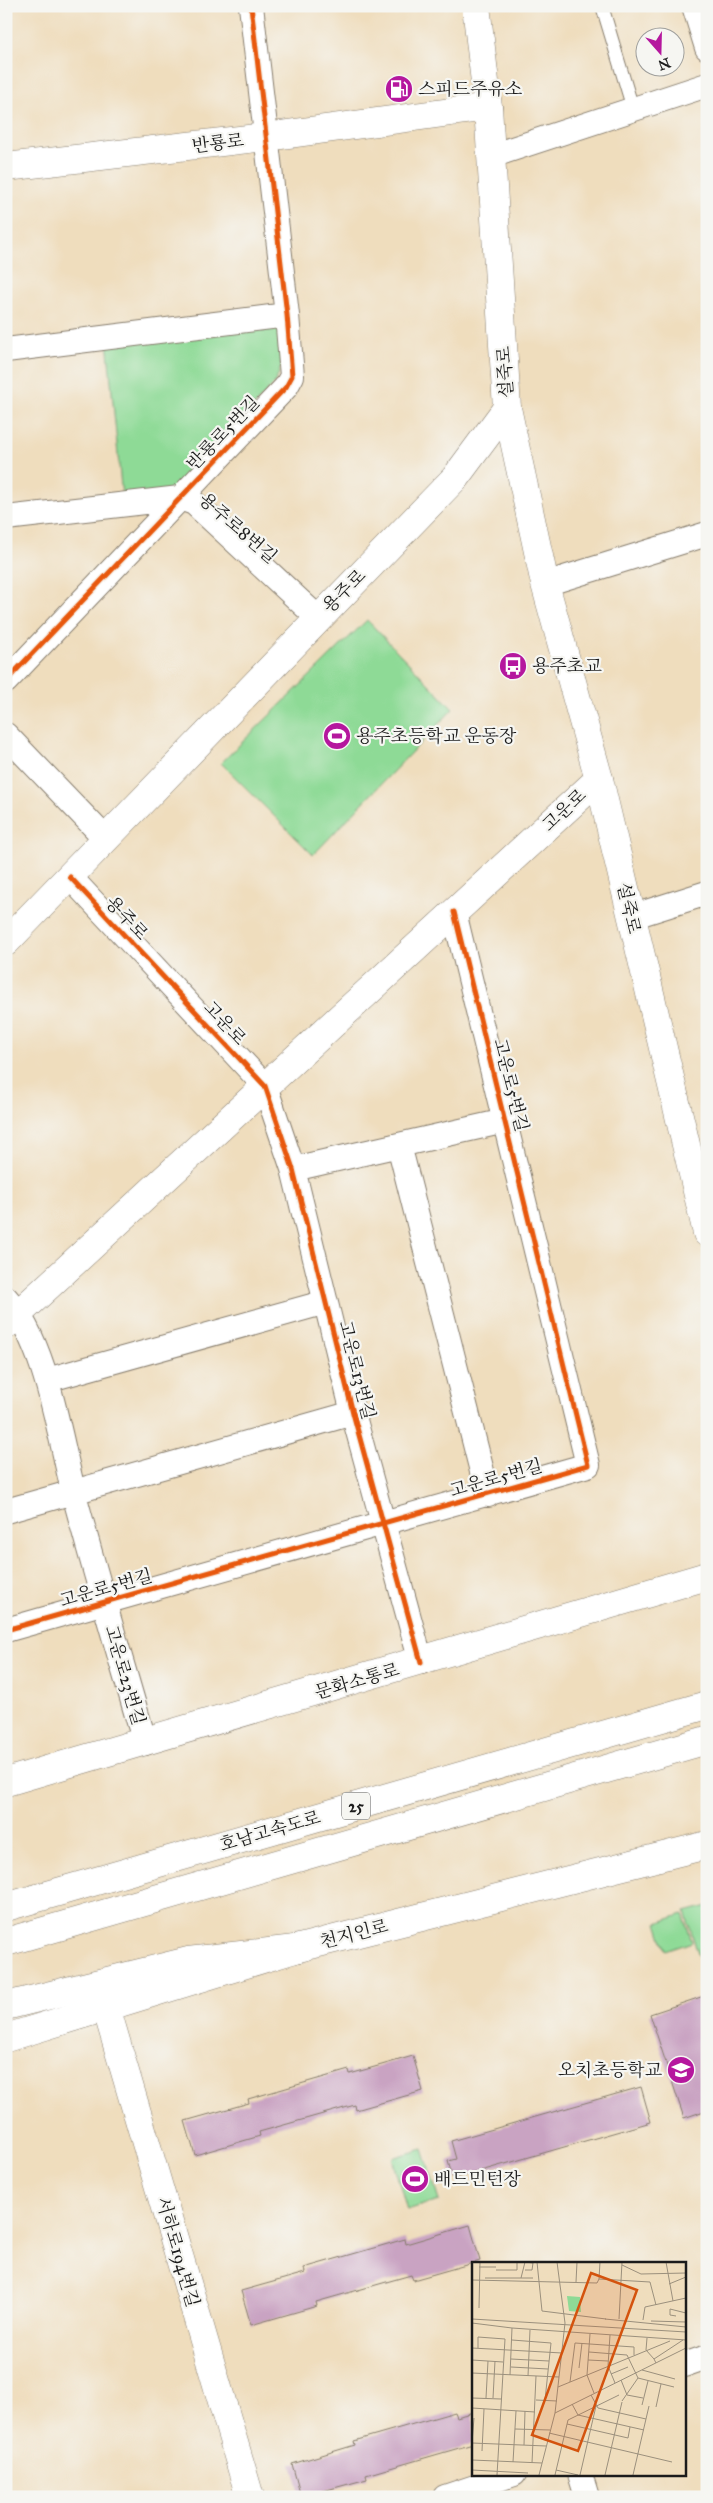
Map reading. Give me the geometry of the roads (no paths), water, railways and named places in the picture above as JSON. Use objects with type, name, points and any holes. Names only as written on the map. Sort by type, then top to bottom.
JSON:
[{"type":"main road","name":"설죽로","points":[[476,6],[488,107],[507,408],[545,584],[599,779],[707,1233]]},
{"type":"main road","name":"반룡로","points":[[6,167],[266,137],[488,107]]},
{"type":"main road","name":"용주로","points":[[6,942],[455,478],[507,408]]},
{"type":"main road","name":"고운로","points":[[11,1312],[265,1086],[599,779]]},
{"type":"main road","name":"문화소통로","points":[[6,1782],[421,1662],[707,1576]]},
{"type":"main road","name":"호남고속도로","points":[[6,1907],[707,1705]]},
{"type":"main road","name":"호남고속도로","points":[[6,1942],[707,1740]]},
{"type":"main road","name":"천지인로","points":[[6,2038],[295,1948],[707,1845]]},
{"type":"main road","points":[[6,2006],[188,1961],[295,1948]]},
{"type":"main road","name":"서하로194번길","points":[[106,2007],[250,2497]]},
{"type":"street","name":"반룡로5번길","points":[[6,681],[286,387],[292,376],[287,315],[251,6]]},
{"type":"street","points":[[694,6],[707,48]]},
{"type":"street","points":[[491,156],[707,85]]},
{"type":"street","points":[[6,350],[287,315]]},
{"type":"street","name":"용주로8번길","points":[[6,518],[180,498],[194,503],[318,618]]},
{"type":"street","points":[[545,584],[707,534]]},
{"type":"street","points":[[6,735],[105,838]]},
{"type":"street","name":"용주로","points":[[70,877],[165,979]]},
{"type":"street","points":[[631,917],[707,893]]},
{"type":"street","name":"고운로5번길","points":[[6,1630],[488,1495],[588,1465],[454,912]]},
{"type":"street","name":"고운로","points":[[165,979],[265,1086]]},
{"type":"street","name":"고운로13번길","points":[[265,1086],[293,1169],[353,1413],[421,1662]]},
{"type":"street","name":"고운로5번길","points":[[488,1495],[399,1145],[505,1121]]},
{"type":"street","points":[[293,1169],[399,1145]]},
{"type":"street","points":[[47,1380],[326,1302]]},
{"type":"street","name":"고운로23번길","points":[[11,1312],[47,1380],[74,1492],[145,1743]]},
{"type":"street","name":"고운로13번길","points":[[74,1492],[353,1413]]},
{"type":"street","points":[[6,1512],[74,1492]]},
{"type":"street","points":[[686,2364],[707,2358]]},
{"type":"street","points":[[444,2497],[508,2476]]},
{"type":"street","points":[[581,2476],[587,2497]]},
{"type":"lane","points":[[602,6],[633,109]]},
{"type":"place","name":"스피드주유소","points":[[399,89]]},
{"type":"place","name":"용주초교","points":[[513,666]]},
{"type":"place","name":"용주초등학교 운동장","points":[[337,736]]},
{"type":"place","name":"오치초등학교","points":[[681,2070]]},
{"type":"place","name":"배드민턴장","points":[[415,2179]]}]
